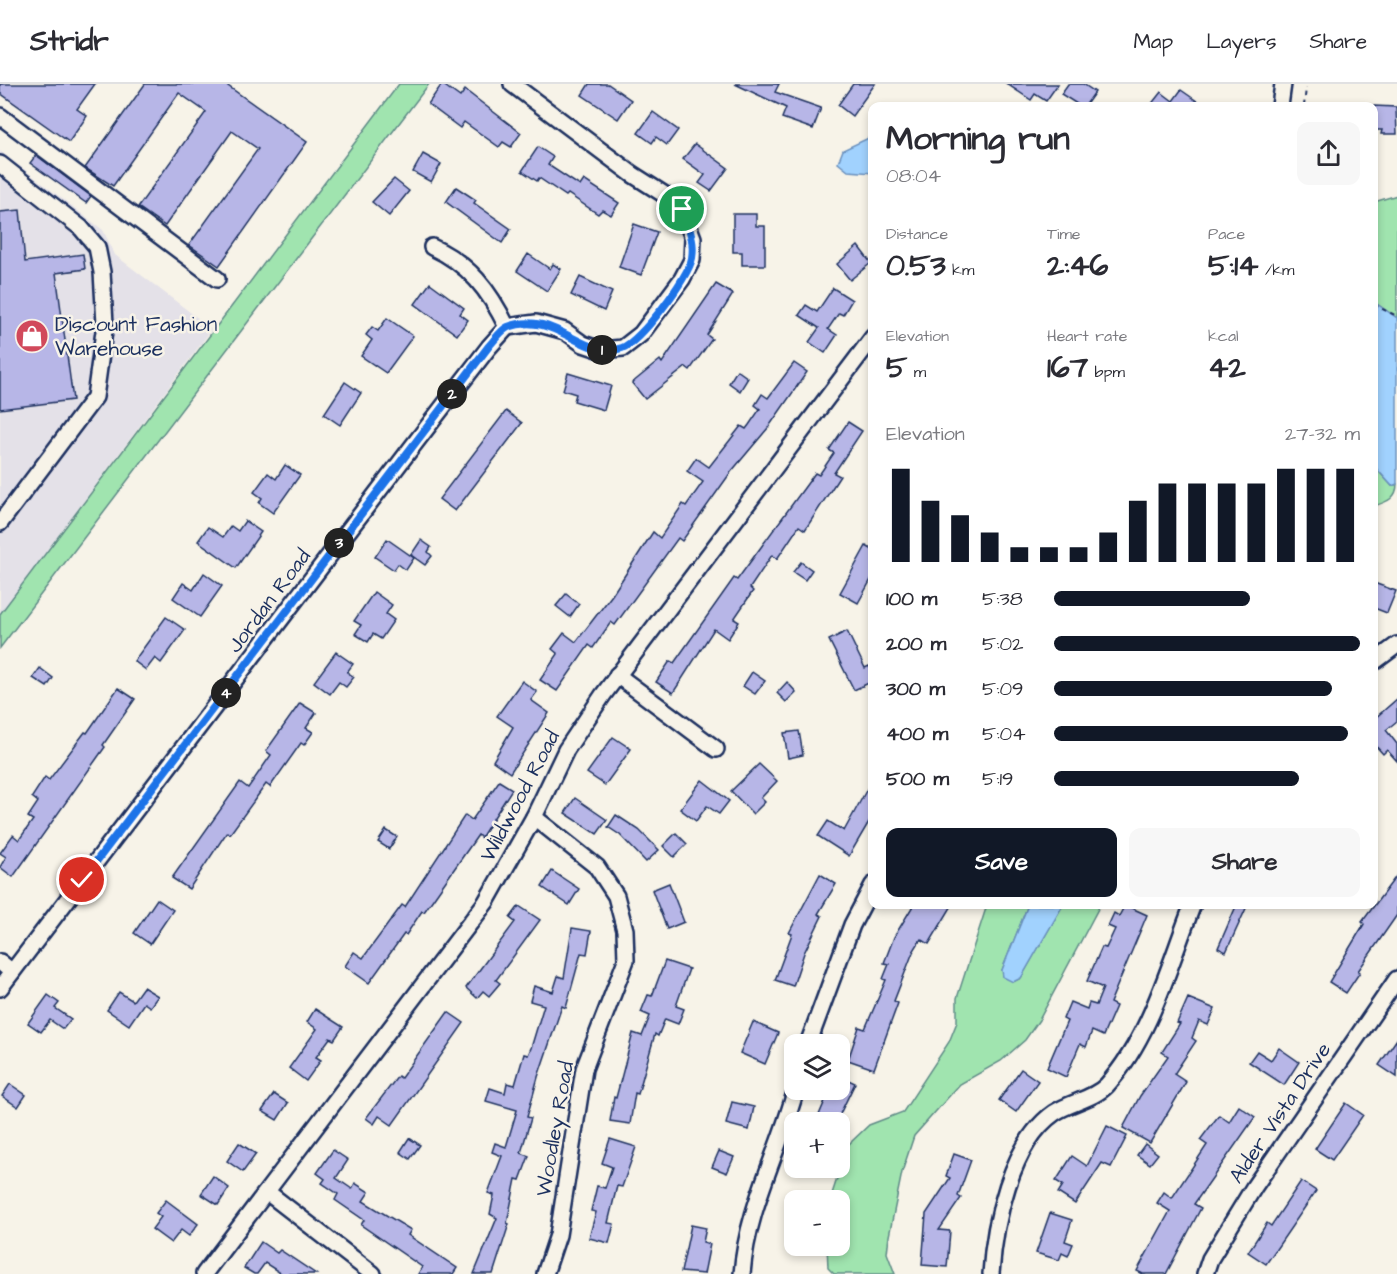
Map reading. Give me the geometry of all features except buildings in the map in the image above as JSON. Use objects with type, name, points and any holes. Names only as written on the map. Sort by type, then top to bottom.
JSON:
[{"type":"street","points":[[432,247],[449,255],[473,273],[494,300],[507,327],[536,323],[565,331],[583,344],[601,350],[623,348],[641,334],[682,279],[692,260],[693,238],[682,209],[512,84]]},
{"type":"street","points":[[1281,102],[1283,84]]},
{"type":"street","points":[[0,116],[217,279]]},
{"type":"street","points":[[0,164],[81,228],[97,247],[102,272],[105,324],[95,397],[0,524]]},
{"type":"street","name":"Jordan Road","points":[[0,988],[6,967],[489,346],[507,327]]},
{"type":"street","name":"Wildwood Road","points":[[204,1274],[486,902],[534,817],[566,750],[617,675],[868,353]]},
{"type":"street","points":[[1378,659],[1397,645]]},
{"type":"street","points":[[617,675],[716,749]]},
{"type":"street","name":"Woodley Road","points":[[534,817],[597,867],[616,896],[625,930],[626,960],[584,1069],[558,1235],[545,1274]]},
{"type":"street","points":[[812,1034],[852,925],[868,895]]},
{"type":"street","points":[[991,1274],[993,1240],[1010,1179],[1035,1129],[1055,1113],[1105,1087],[1140,1038],[1191,909]]},
{"type":"street","name":"Alder Vista Drive","points":[[1205,1274],[1210,1259],[1254,1187],[1397,979]]},
{"type":"street","points":[[742,1274],[744,1250],[756,1200],[780,1141],[793,1100]]},
{"type":"street","points":[[267,1192],[373,1274]]},
{"type":"path","points":[[1304,102],[1306,88]]},
{"type":"path","points":[[1378,307],[1397,316]]},
{"type":"shaded area","points":[[0,151],[103,230],[115,255],[212,329],[0,614]]},
{"type":"green space","points":[[399,84],[429,84],[0,648],[0,614]]},
{"type":"green space","points":[[1397,195],[1397,318],[1378,305],[1378,201]]},
{"type":"green space","points":[[1378,470],[1392,486],[1397,484],[1395,493],[1387,501],[1378,504]]},
{"type":"green space","points":[[986,909],[1026,909],[1002,970],[1013,982],[1021,978],[1061,909],[1098,909],[1039,1020],[1025,1040],[1001,1061],[960,1084],[914,1136],[902,1172],[889,1236],[887,1253],[895,1274],[834,1274],[828,1268],[827,1256],[850,1256],[850,1190],[833,1190],[837,1178],[850,1178],[850,1143],[869,1125],[903,1112],[949,1042],[957,1022],[957,998]]},
{"type":"water","points":[[868,138],[868,173],[848,171],[838,163],[843,150]]},
{"type":"water","points":[[1378,305],[1397,318],[1397,484],[1392,486],[1378,470]]},
{"type":"water","points":[[1026,909],[1061,909],[1021,978],[1013,982],[1003,977],[1002,970]]},
{"type":"place","name":"Discount Fashion Warehouse","points":[[32,336]]},
{"type":"route","points":[[82,880],[489,346],[507,327],[536,323],[565,331],[583,344],[601,350],[623,348],[641,334],[682,279],[692,260],[693,238],[682,209]]}]
